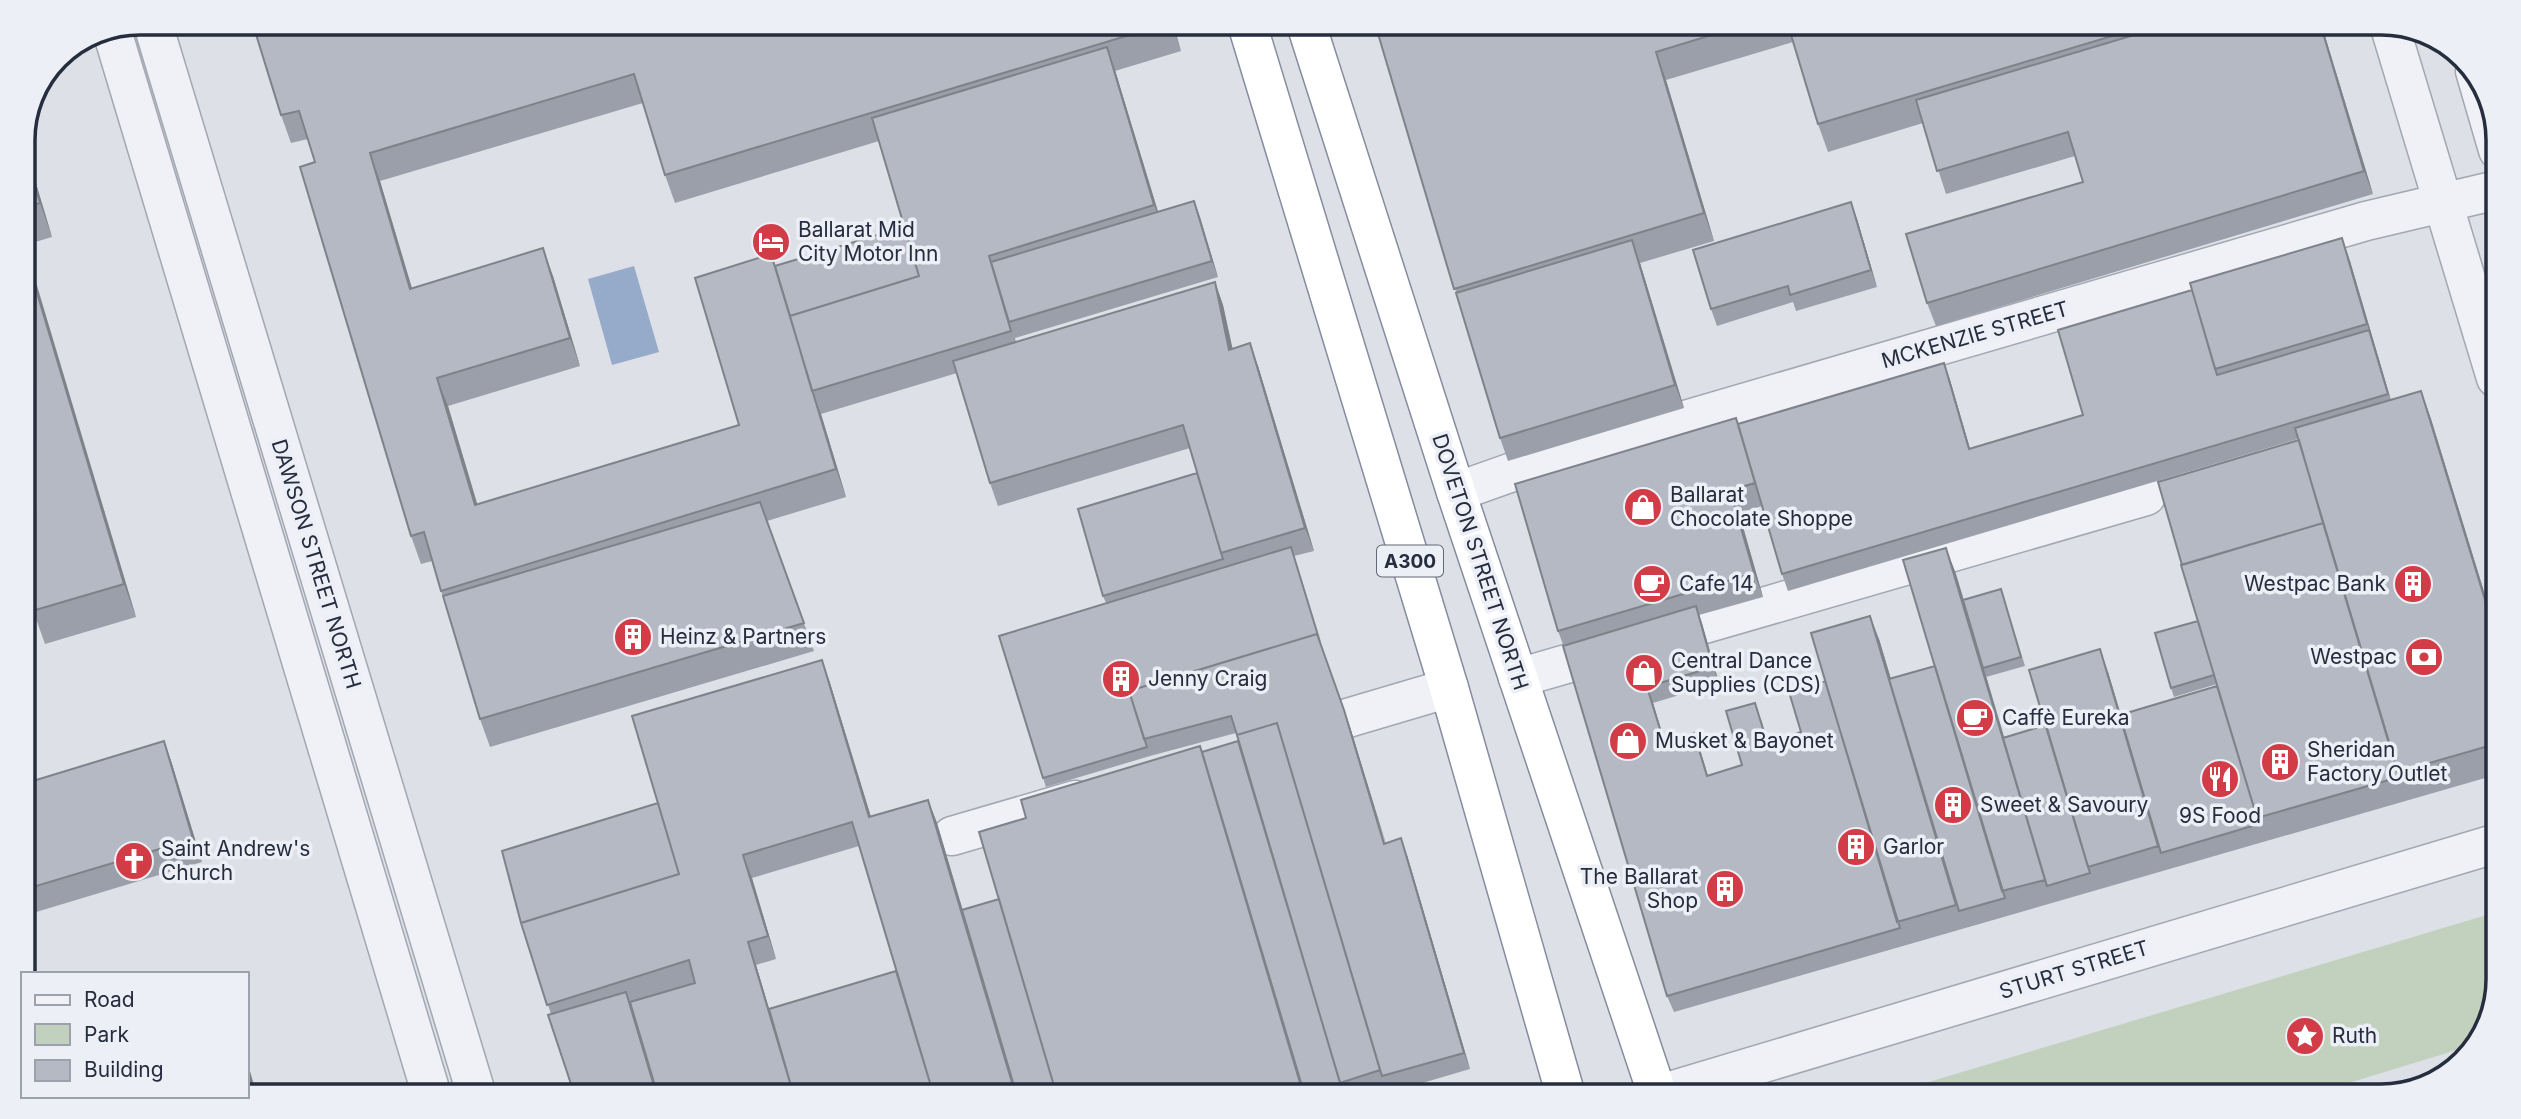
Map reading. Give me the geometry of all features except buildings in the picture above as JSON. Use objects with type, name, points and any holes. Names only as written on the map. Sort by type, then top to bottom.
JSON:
[{"type":"highway","name":"A300","points":[[1250,35],[1449,688],[1563,1084]]},
{"type":"highway","name":"DOVETON STREET NORTH","points":[[1310,35],[1456,492],[1654,1084]]},
{"type":"street","name":"DAWSON STREET NORTH","points":[[156,35],[473,1084]]},
{"type":"street","points":[[2393,36],[2486,345]]},
{"type":"street","name":"DAWSON STREET NORTH","points":[[114,39],[428,1084]]},
{"type":"street","name":"MCKENZIE STREET","points":[[1456,492],[1535,464],[2366,221],[2486,193]]},
{"type":"street","points":[[1518,678],[2146,496]]},
{"type":"street","points":[[1260,744],[1449,688]]},
{"type":"street","points":[[952,836],[1113,788]]},
{"type":"street","name":"STURT STREET","points":[[1695,1084],[2486,847]]},
{"type":"green space","points":[[2486,915],[2484,1000],[2472,1032],[2460,1048],[2345,1084],[1922,1084]]},
{"type":"water","points":[[634,266],[659,352],[612,365],[588,279]]},
{"type":"place","name":"Ballarat Mid City Motor Inn","points":[[771,242]]},
{"type":"place","name":"Ballarat Chocolate Shoppe","points":[[1643,507]]},
{"type":"place","name":"Cafe 14","points":[[1652,584]]},
{"type":"place","name":"Westpac Bank","points":[[2413,584]]},
{"type":"place","name":"Heinz & Partners","points":[[633,637]]},
{"type":"place","name":"Westpac","points":[[2424,657]]},
{"type":"place","name":"Central Dance Supplies (CDS)","points":[[1644,673]]},
{"type":"place","name":"Jenny Craig","points":[[1121,679]]},
{"type":"place","name":"Caffè Eureka","points":[[1975,718]]},
{"type":"place","name":"Musket & Bayonet","points":[[1628,741]]},
{"type":"place","name":"Sheridan Factory Outlet","points":[[2280,762]]},
{"type":"place","name":"9S Food","points":[[2220,779]]},
{"type":"place","name":"Sweet & Savoury","points":[[1953,805]]},
{"type":"place","name":"Garlor","points":[[1856,847]]},
{"type":"place","name":"Saint Andrew's Church","points":[[134,861]]},
{"type":"place","name":"The Ballarat Shop","points":[[1725,889]]},
{"type":"place","name":"Ruth","points":[[2305,1036]]}]
